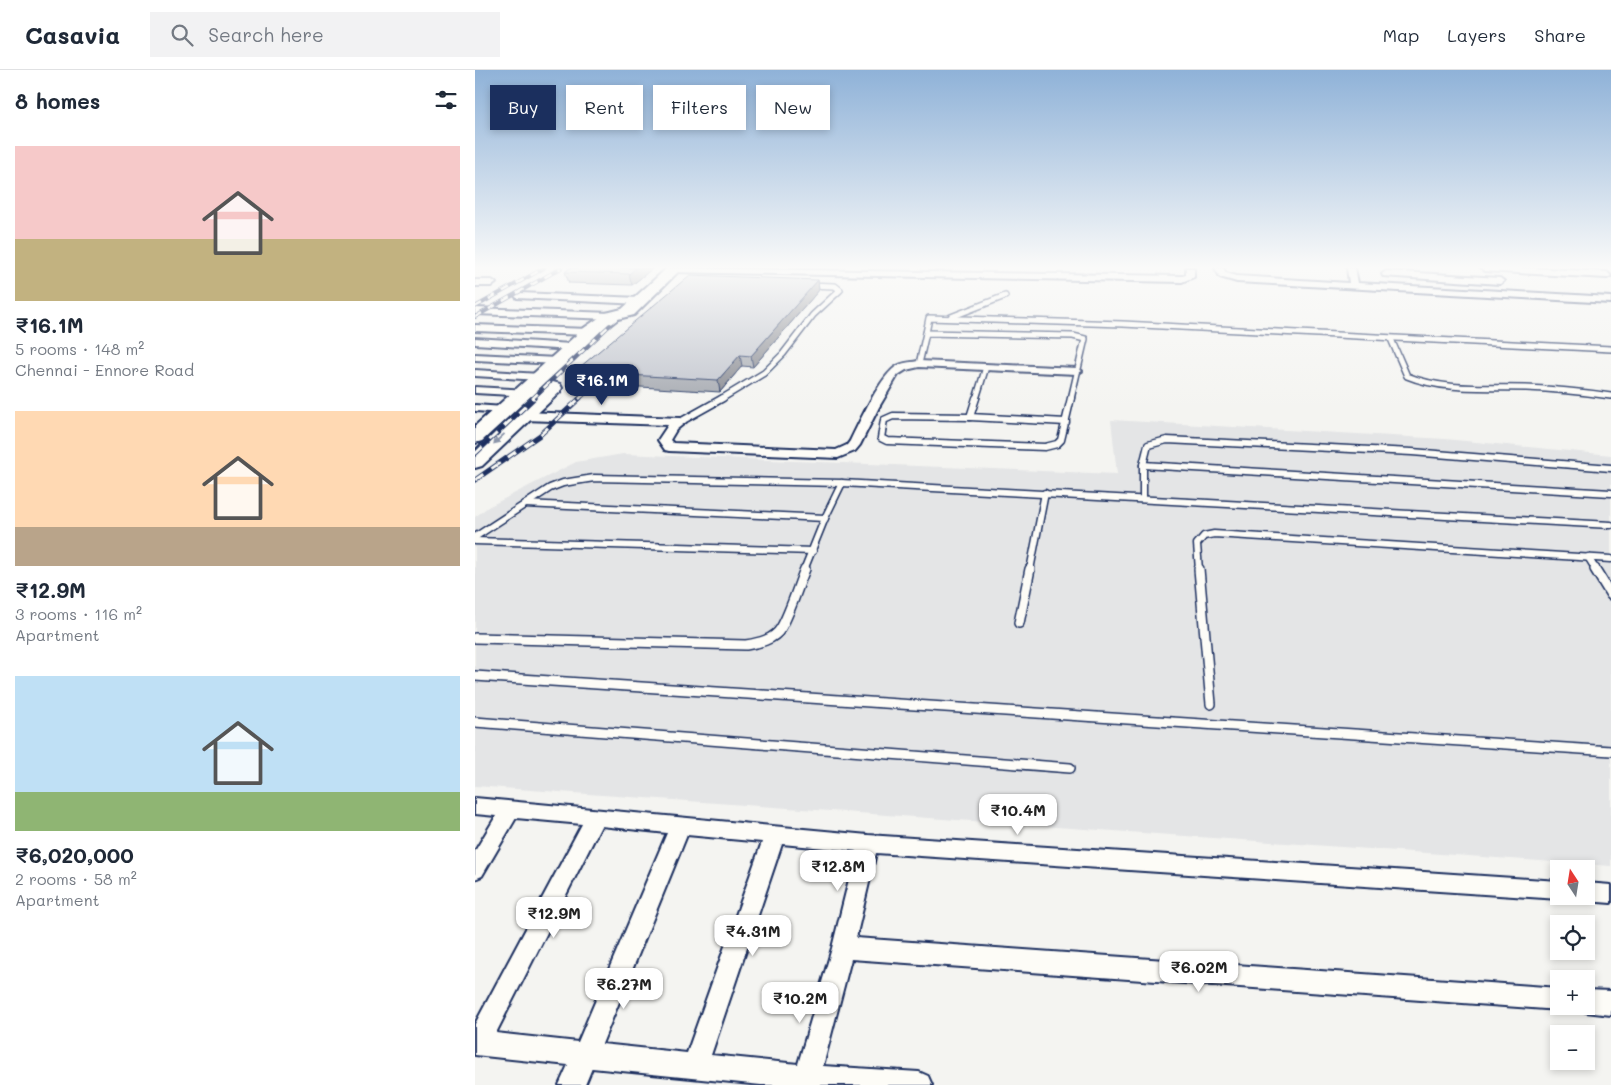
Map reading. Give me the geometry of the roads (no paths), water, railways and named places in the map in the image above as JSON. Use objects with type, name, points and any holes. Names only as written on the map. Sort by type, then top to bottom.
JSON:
[{"type":"main road","points":[[475,462],[524,416],[544,386],[557,361],[590,332],[617,315]]},
{"type":"main road","points":[[478,431],[523,393],[544,386],[622,324],[625,315]]},
{"type":"street","points":[[475,328],[590,332]]},
{"type":"street","points":[[475,341],[572,348]]},
{"type":"street","points":[[475,356],[557,361]]},
{"type":"street","points":[[680,422],[672,428],[664,440],[669,448],[838,454],[851,448],[873,408],[898,370],[903,367],[919,364],[1077,371]]},
{"type":"street","points":[[475,373],[544,386]]},
{"type":"street","points":[[475,390],[523,393]]},
{"type":"street","points":[[475,408],[504,410]]},
{"type":"street","points":[[524,416],[680,422]]},
{"type":"street","points":[[475,806],[868,844],[1550,889]]},
{"type":"street","points":[[475,870],[511,809]]},
{"type":"street","points":[[596,818],[477,1043],[695,1066],[806,1081],[911,1085]]},
{"type":"street","points":[[572,1085],[680,826]]},
{"type":"street","points":[[695,1066],[775,835]]},
{"type":"street","points":[[806,1081],[843,948],[868,844]]},
{"type":"street","points":[[1595,893],[1611,894]]},
{"type":"street","points":[[843,948],[1550,998]]},
{"type":"street","points":[[1595,1002],[1611,1003]]},
{"type":"lane","points":[[680,422],[750,383],[764,373],[783,354],[813,315]]},
{"type":"lane","points":[[946,319],[955,315]]},
{"type":"lane","points":[[919,364],[929,318],[1123,324],[1611,349]]},
{"type":"lane","points":[[926,333],[1078,336],[1086,341],[1077,371],[1066,422],[1061,440],[1057,444],[1045,447],[887,441],[881,438],[880,435],[885,420],[893,416],[969,417],[1066,422]]},
{"type":"lane","points":[[1391,339],[1407,376],[1412,380],[1432,383],[1544,389],[1611,396]]},
{"type":"lane","points":[[969,417],[986,366]]},
{"type":"lane","points":[[1143,498],[1143,465],[1148,445],[1167,440],[1412,452],[1611,468]]},
{"type":"lane","points":[[1143,465],[1611,493]]},
{"type":"lane","points":[[475,547],[477,539],[550,488],[563,483],[594,478],[842,483],[1611,525]]},
{"type":"lane","points":[[475,638],[759,644],[774,637],[781,628],[825,518],[842,483]]},
{"type":"lane","points":[[1019,623],[1045,493]]},
{"type":"lane","points":[[525,504],[825,518]]},
{"type":"lane","points":[[1211,704],[1197,544],[1199,539],[1204,536],[1214,534],[1611,559]]},
{"type":"lane","points":[[477,539],[813,551]]},
{"type":"lane","points":[[1588,557],[1611,595]]},
{"type":"lane","points":[[475,676],[1611,751]]},
{"type":"lane","points":[[475,722],[1070,768]]},
{"type":"railway","points":[[532,399],[610,325]]},
{"type":"railway","points":[[579,399],[605,375]]},
{"type":"railway","points":[[475,454],[534,398]]},
{"type":"railway","points":[[475,480],[540,435],[580,398]]}]
